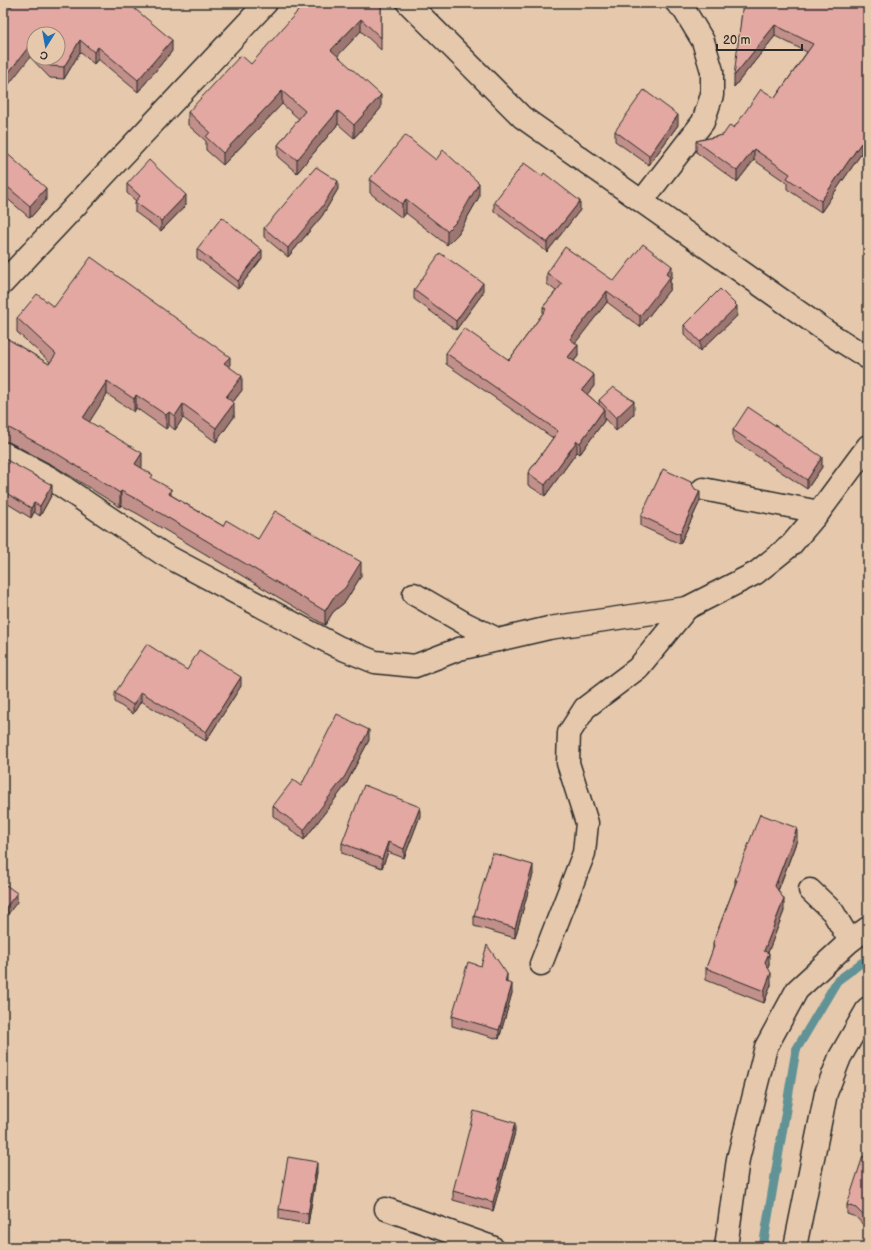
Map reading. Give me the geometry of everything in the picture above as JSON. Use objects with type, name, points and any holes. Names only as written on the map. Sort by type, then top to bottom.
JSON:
[{"type":"street","points":[[3,284],[266,3]]},
{"type":"street","points":[[408,3],[522,118],[827,332],[868,358]]},
{"type":"street","points":[[642,201],[703,122],[712,95],[712,71],[703,41],[683,8],[677,3]]},
{"type":"street","points":[[3,453],[50,478],[163,554],[338,648],[374,662],[415,666],[459,649],[549,628],[687,608],[756,573],[791,545],[819,512],[868,446]]},
{"type":"street","points":[[703,489],[819,512]]},
{"type":"street","points":[[414,594],[466,624],[498,640]]},
{"type":"street","points":[[541,964],[584,853],[586,823],[578,789],[568,762],[569,733],[585,708],[638,668],[687,608]]},
{"type":"street","points":[[810,890],[833,912],[850,941]]},
{"type":"street","points":[[726,1247],[738,1159],[766,1047],[797,990],[850,941],[868,928]]},
{"type":"street","points":[[795,1247],[826,1093],[840,1057],[868,1008]]},
{"type":"street","points":[[386,1209],[492,1247]]},
{"type":"building","points":[[15,3],[128,3],[172,40],[138,80],[98,47],[94,52],[80,40],[66,64],[66,26],[26,26],[26,50],[3,80],[3,16]]},
{"type":"building","points":[[305,3],[381,3],[381,38],[361,19],[331,50],[381,95],[354,125],[338,111],[297,160],[278,145],[305,111],[282,91],[223,153],[206,137],[210,132],[188,112],[241,55],[251,64]]},
{"type":"building","points":[[743,3],[868,3],[868,150],[861,143],[821,201],[787,178],[790,174],[754,149],[737,171],[696,141],[723,135],[730,125],[734,128],[761,89],[775,98],[813,44],[775,25],[734,76]]},
{"type":"building","points":[[644,90],[678,115],[649,156],[615,131]]},
{"type":"building","points":[[405,135],[436,160],[443,150],[479,183],[458,220],[447,231],[406,199],[402,204],[370,179]]},
{"type":"building","points":[[3,150],[46,188],[30,206],[3,183]]},
{"type":"building","points":[[149,160],[186,195],[161,221],[135,202],[140,196],[127,184]]},
{"type":"building","points":[[524,163],[542,176],[544,173],[580,201],[547,243],[494,202]]},
{"type":"building","points":[[316,167],[338,181],[322,207],[288,248],[264,228]]},
{"type":"building","points":[[222,217],[262,250],[238,281],[197,249]]},
{"type":"building","points":[[643,244],[672,266],[666,274],[670,277],[640,316],[607,291],[570,339],[578,345],[568,357],[594,375],[582,390],[604,409],[580,443],[577,441],[545,485],[528,473],[558,431],[446,353],[464,328],[509,360],[546,309],[543,307],[562,284],[547,273],[565,247],[614,281]]},
{"type":"building","points":[[440,253],[483,283],[456,321],[414,290]]},
{"type":"building","points":[[91,257],[230,357],[224,363],[242,376],[226,397],[234,403],[216,428],[183,404],[175,416],[169,412],[166,415],[136,395],[134,399],[107,381],[83,418],[142,453],[135,464],[153,475],[151,478],[171,489],[169,494],[223,526],[226,520],[258,539],[275,511],[361,562],[345,588],[333,598],[325,611],[138,500],[121,491],[120,493],[56,453],[9,428],[3,428],[3,336],[49,364],[56,354],[17,318],[37,294],[54,307]]},
{"type":"building","points":[[720,289],[737,306],[700,342],[684,325]]},
{"type":"building","points":[[613,387],[634,401],[616,418],[599,400]]},
{"type":"building","points":[[748,407],[822,457],[807,480],[733,430]]},
{"type":"building","points":[[3,458],[52,485],[40,506],[34,503],[31,508],[3,491]]},
{"type":"building","points":[[663,469],[691,482],[695,489],[700,491],[680,534],[641,516]]},
{"type":"building","points":[[147,644],[187,670],[199,650],[241,677],[206,732],[141,692],[133,705],[115,693]]},
{"type":"building","points":[[337,714],[369,730],[345,776],[304,830],[273,806],[293,780],[301,786]]},
{"type":"building","points":[[364,785],[420,807],[404,849],[388,842],[382,859],[342,843]]},
{"type":"building","points":[[760,814],[797,828],[775,886],[784,899],[764,951],[769,953],[765,962],[771,973],[764,991],[706,968],[714,946],[713,943],[737,880],[735,880]]},
{"type":"building","points":[[492,853],[533,865],[515,928],[474,916]]},
{"type":"building","points":[[3,883],[17,893],[3,911]]},
{"type":"building","points":[[487,945],[507,974],[505,982],[512,984],[499,1030],[452,1016],[468,962],[481,966]]},
{"type":"building","points":[[474,1111],[515,1123],[493,1202],[453,1191]]},
{"type":"building","points":[[863,1156],[868,1158],[868,1219],[856,1208],[847,1205]]},
{"type":"building","points":[[288,1157],[317,1162],[308,1214],[279,1209]]},
{"type":"waterway","points":[[763,1247],[796,1050],[837,981],[868,958]]}]
